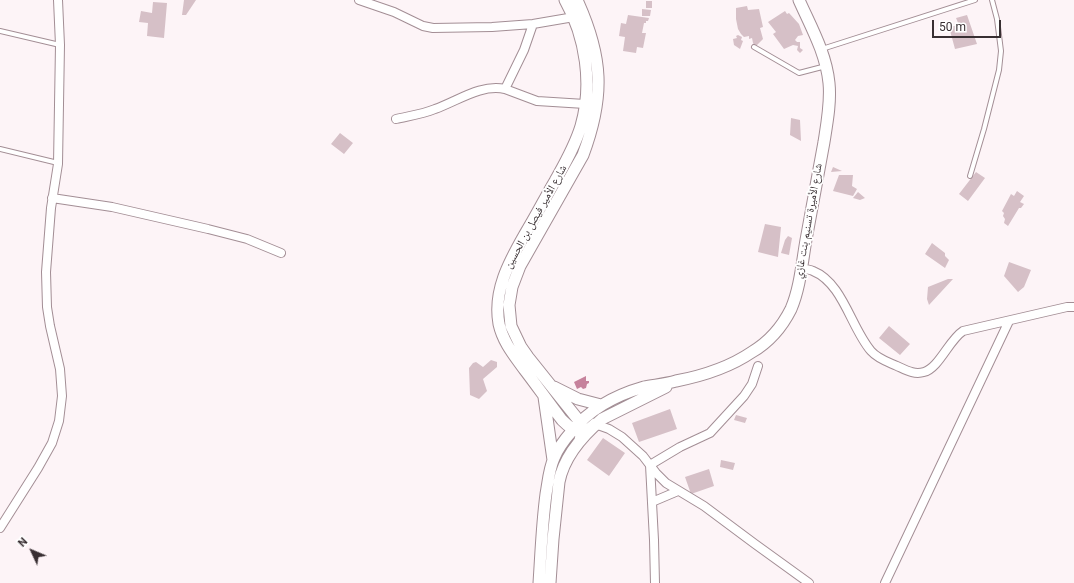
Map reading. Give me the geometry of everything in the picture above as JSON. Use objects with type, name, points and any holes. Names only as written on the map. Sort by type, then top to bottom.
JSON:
[{"type":"main road","name":"شارع الأمير فيصل بن الحسين","points":[[565,0],[574,17],[581,37],[585,56],[585,104],[581,125],[571,152],[517,248],[502,281],[498,293],[498,315],[499,325],[508,348],[544,396],[578,431]]},
{"type":"main road","name":"شارع الأمير فيصل بن الحسين","points":[[577,0],[588,26],[596,55],[598,83],[596,110],[590,136],[583,155],[520,266],[512,287],[509,305],[511,326],[514,334],[528,357],[550,384],[578,431]]},
{"type":"main road","name":"شارع الأميرة تسنيم بنت غازي","points":[[539,583],[543,516],[548,482],[553,460],[562,444],[578,431],[601,405],[644,387],[678,381],[724,367],[751,353],[764,344],[779,328],[789,312],[799,282],[826,125],[829,91],[822,49],[799,0]]},
{"type":"main road","name":"شارع الأميرة تسنيم بنت غازي","points":[[550,583],[559,482],[561,472],[578,431],[595,424],[613,413],[678,381]]},
{"type":"main road","points":[[550,384],[578,399],[601,405]]},
{"type":"main road","points":[[544,396],[553,460]]},
{"type":"street","points":[[0,528],[52,443],[59,421],[62,396],[60,369],[47,307],[46,272],[52,198],[58,164],[60,45],[58,0]]},
{"type":"street","points":[[359,0],[384,4],[423,26],[433,28],[485,28],[533,24],[574,17]]},
{"type":"street","points":[[505,89],[524,50],[533,24]]},
{"type":"street","points":[[396,119],[419,115],[481,90],[497,87],[537,101],[585,104]]},
{"type":"street","points":[[52,198],[112,207],[208,229],[247,240],[281,253]]},
{"type":"street","points":[[801,268],[812,270],[831,285],[866,344],[875,355],[911,372],[924,372],[936,364],[953,340],[963,331],[1074,307]]},
{"type":"street","points":[[885,583],[1009,321]]},
{"type":"street","points":[[650,465],[680,447],[710,433],[744,396],[752,384],[758,366]]},
{"type":"street","points":[[595,424],[622,436],[638,451],[666,483],[708,508],[737,531],[810,583]]},
{"type":"street","points":[[650,465],[655,583]]},
{"type":"street","points":[[652,502],[678,491]]},
{"type":"lane","points":[[822,49],[975,0]]},
{"type":"lane","points":[[970,176],[995,90],[999,70],[1001,51],[997,19],[992,0]]},
{"type":"lane","points":[[0,31],[60,45]]},
{"type":"lane","points":[[754,47],[799,73],[826,66]]},
{"type":"lane","points":[[0,149],[58,164]]},
{"type":"shaded area","points":[[586,376],[586,381],[589,381],[589,383],[587,384],[586,388],[583,389],[581,387],[577,389],[574,382]]},
{"type":"building","points":[[184,0],[196,0],[186,15],[182,15]]},
{"type":"building","points":[[646,1],[652,1],[652,8],[646,8]]},
{"type":"building","points":[[153,2],[167,3],[164,38],[147,36],[148,23],[139,22],[141,11],[152,13]]},
{"type":"building","points":[[747,6],[748,10],[759,9],[763,27],[760,28],[763,39],[756,46],[753,43],[752,38],[749,39],[749,36],[744,37],[738,29],[736,8]]},
{"type":"building","points":[[642,9],[651,10],[650,16],[642,16]]},
{"type":"building","points":[[785,11],[787,14],[789,13],[799,24],[803,35],[798,36],[795,40],[800,42],[800,48],[803,50],[800,53],[797,50],[798,46],[793,45],[784,49],[773,34],[776,32],[768,22]]},
{"type":"building","points":[[628,15],[649,18],[646,23],[644,23],[642,33],[646,33],[643,48],[637,47],[636,53],[623,51],[625,37],[619,36],[621,23],[626,24]]},
{"type":"building","points":[[967,15],[977,44],[955,49],[949,27],[959,25],[956,18]]},
{"type":"building","points":[[738,35],[742,37],[741,40],[743,41],[740,49],[734,45],[733,39],[737,38],[736,36]]},
{"type":"building","points":[[791,118],[800,120],[801,141],[790,135]]},
{"type":"building","points":[[340,133],[353,143],[344,154],[331,144]]},
{"type":"building","points":[[833,167],[842,171],[831,172]]},
{"type":"building","points":[[976,172],[985,178],[968,201],[959,194]]},
{"type":"building","points":[[839,175],[853,175],[852,186],[857,189],[853,196],[833,191]]},
{"type":"building","points":[[1017,191],[1024,196],[1020,202],[1024,204],[1021,208],[1019,208],[1008,226],[1004,223],[1004,213],[1002,211],[1011,194],[1014,196]]},
{"type":"building","points":[[858,192],[865,198],[860,200],[853,198]]},
{"type":"building","points":[[765,224],[781,227],[778,257],[758,252]]},
{"type":"building","points":[[788,236],[792,238],[789,255],[781,253],[785,240]]},
{"type":"building","points":[[932,243],[945,253],[945,256],[949,260],[945,268],[925,254]]},
{"type":"building","points":[[1009,262],[1031,270],[1024,287],[1018,292],[1004,276]]},
{"type":"building","points":[[948,279],[953,279],[929,305],[927,299],[928,287]]},
{"type":"building","points":[[889,326],[910,344],[900,355],[879,338]]},
{"type":"building","points":[[491,360],[497,362],[497,367],[483,379],[487,391],[479,399],[470,395],[469,368],[476,362],[483,367]]},
{"type":"building","points":[[670,409],[677,429],[639,442],[632,423]]},
{"type":"building","points":[[736,415],[747,418],[745,423],[734,420]]},
{"type":"building","points":[[603,438],[625,453],[609,476],[587,460]]},
{"type":"building","points":[[721,460],[735,463],[733,470],[720,467]]},
{"type":"building","points":[[709,469],[714,486],[691,494],[685,477]]}]
